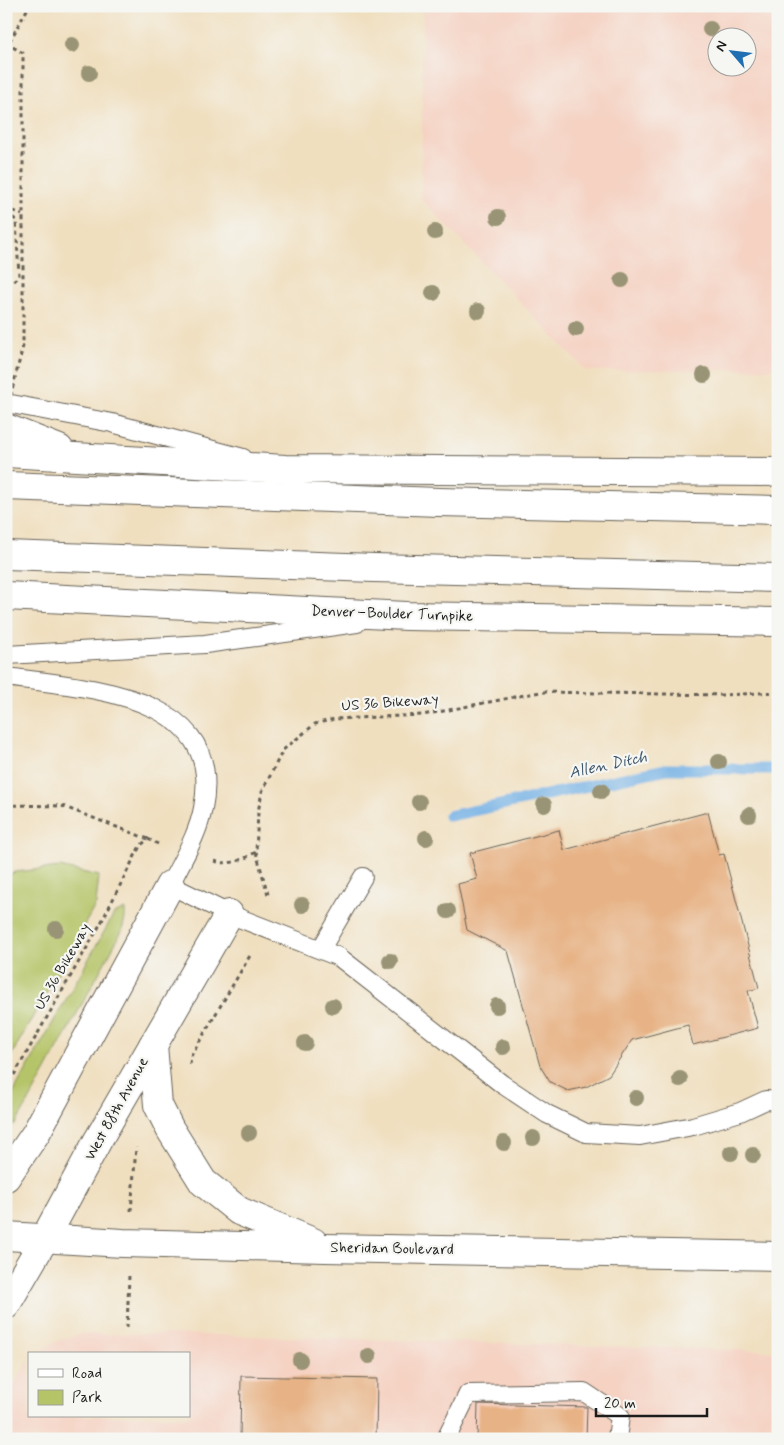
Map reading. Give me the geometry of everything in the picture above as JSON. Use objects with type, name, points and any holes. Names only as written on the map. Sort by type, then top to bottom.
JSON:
[{"type":"main road","points":[[6,428],[86,460]]},
{"type":"main road","points":[[6,453],[86,460],[285,469],[778,472]]},
{"type":"main road","points":[[6,486],[439,502],[778,510]]},
{"type":"main road","points":[[6,555],[472,571],[778,578]]},
{"type":"main road","name":"Denver–Boulder Turnpike","points":[[6,596],[407,616],[778,622]]},
{"type":"main road","points":[[6,1177],[36,1133],[170,885]]},
{"type":"main road","name":"West 88th Avenue","points":[[6,1305],[229,914]]},
{"type":"main road","points":[[153,1045],[158,1105],[170,1129],[203,1182],[239,1211],[326,1248]]},
{"type":"main road","name":"Sheridan Boulevard","points":[[6,1236],[326,1248],[778,1256]]},
{"type":"lane","points":[[6,402],[112,423],[285,469]]},
{"type":"lane","points":[[6,655],[204,644],[407,616]]},
{"type":"lane","points":[[6,677],[105,692],[134,699],[170,715],[183,727],[192,740],[201,760],[206,784],[203,809],[186,852],[170,885],[229,914],[339,957],[502,1084],[547,1114],[586,1133],[640,1136],[693,1126],[740,1112],[766,1100],[778,1101]]},
{"type":"lane","points":[[321,949],[363,877]]},
{"type":"lane","points":[[446,1439],[468,1394],[584,1392],[620,1416],[617,1439]]},
{"type":"path","points":[[6,48],[29,6]]},
{"type":"path","points":[[6,43],[23,53],[23,346],[6,415]]},
{"type":"path","points":[[6,207],[22,216]]},
{"type":"path","points":[[6,213],[16,220],[19,276],[6,287]]},
{"type":"path","name":"US 36 Bikeway","points":[[267,903],[269,898],[256,852],[258,812],[262,792],[283,750],[315,724],[348,716],[423,714],[540,692],[724,695],[778,692]]},
{"type":"path","points":[[6,805],[62,806],[170,849],[223,864],[232,863],[256,852]]},
{"type":"path","name":"US 36 Bikeway","points":[[6,1089],[101,923],[140,846],[148,839]]},
{"type":"path","points":[[188,1072],[191,1056],[255,949]]},
{"type":"path","points":[[133,1162],[136,1147]]},
{"type":"path","points":[[127,1319],[127,1328]]},
{"type":"shaded area","points":[[423,6],[778,6],[778,369],[586,371],[421,199]]},
{"type":"shaded area","points":[[82,1334],[179,1334],[778,1351],[778,1439],[6,1439],[6,1396],[28,1363],[28,1418],[190,1418],[190,1352],[40,1352],[54,1342]]},
{"type":"green space","points":[[60,867],[99,876],[96,904],[6,1065],[6,876],[15,872]]},
{"type":"green space","points":[[125,909],[122,931],[28,1103],[15,1125],[6,1124],[6,1106],[114,914]]},
{"type":"building","points":[[708,812],[719,855],[724,854],[759,988],[748,991],[758,1028],[693,1045],[688,1025],[632,1040],[609,1075],[586,1087],[568,1091],[550,1082],[540,1066],[508,951],[467,930],[458,884],[477,879],[470,853],[559,830],[564,850]]},
{"type":"building","points":[[241,1376],[377,1379],[376,1439],[240,1439]]},
{"type":"building","points":[[478,1404],[587,1407],[586,1439],[477,1439]]},
{"type":"waterway","name":"Allen Ditch","points":[[449,816],[666,769],[778,769]]}]
